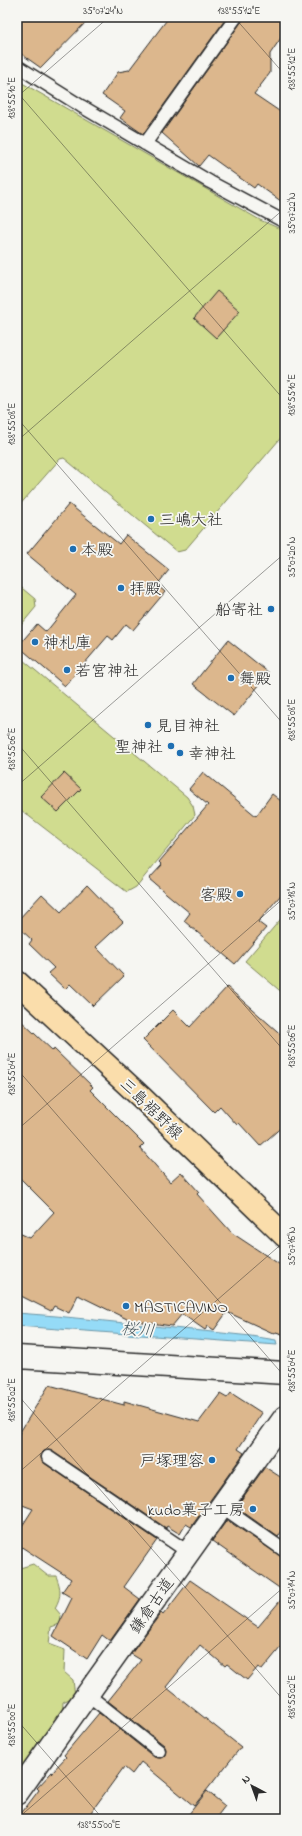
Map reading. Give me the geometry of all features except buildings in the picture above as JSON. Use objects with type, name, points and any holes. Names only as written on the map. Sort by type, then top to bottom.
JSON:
[{"type":"main road","name":"三島裾野線","points":[[17,982],[141,1097],[285,1236]]},
{"type":"street","points":[[17,1357],[285,1374]]},
{"type":"street","name":"鎌倉古道","points":[[17,1793],[285,1417]]},
{"type":"lane","points":[[145,144],[236,17]]},
{"type":"lane","points":[[17,66],[210,182],[285,222]]},
{"type":"lane","points":[[48,1457],[188,1552]]},
{"type":"lane","points":[[221,1506],[285,1551]]},
{"type":"lane","points":[[87,1694],[159,1751]]},
{"type":"green space","points":[[17,80],[260,220],[285,231],[285,433],[185,550],[177,552],[64,458],[60,459],[17,508]]},
{"type":"green space","points":[[17,584],[35,599],[36,607],[17,630]]},
{"type":"green space","points":[[17,655],[187,797],[193,806],[195,815],[136,887],[127,892],[17,807]]},
{"type":"green space","points":[[285,914],[285,995],[245,961]]},
{"type":"green space","points":[[33,1564],[48,1576],[56,1576],[58,1581],[60,1596],[55,1608],[61,1615],[60,1624],[51,1627],[49,1644],[65,1650],[64,1672],[73,1680],[75,1696],[63,1702],[62,1720],[17,1782],[17,1569]]},
{"type":"water","name":"桜川","points":[[17,1313],[251,1336],[276,1340],[277,1345],[17,1326]]},
{"type":"place","name":"三嶋大社","points":[[151,519]]},
{"type":"place","name":"本殿","points":[[73,549]]},
{"type":"place","name":"拝殿","points":[[121,588]]},
{"type":"place","name":"船寄社","points":[[271,609]]},
{"type":"place","name":"神札庫","points":[[35,642]]},
{"type":"place","name":"若宮神社","points":[[67,670]]},
{"type":"place","name":"舞殿","points":[[231,678]]},
{"type":"place","name":"見目神社","points":[[148,725]]},
{"type":"place","name":"聖神社","points":[[171,746]]},
{"type":"place","name":"幸神社","points":[[180,753]]},
{"type":"place","name":"客殿","points":[[240,894]]},
{"type":"place","name":"MASTICAVINO","points":[[126,1306]]},
{"type":"place","name":"戸塚理容","points":[[212,1460]]},
{"type":"place","name":"kudo菓子工房","points":[[253,1509]]}]
